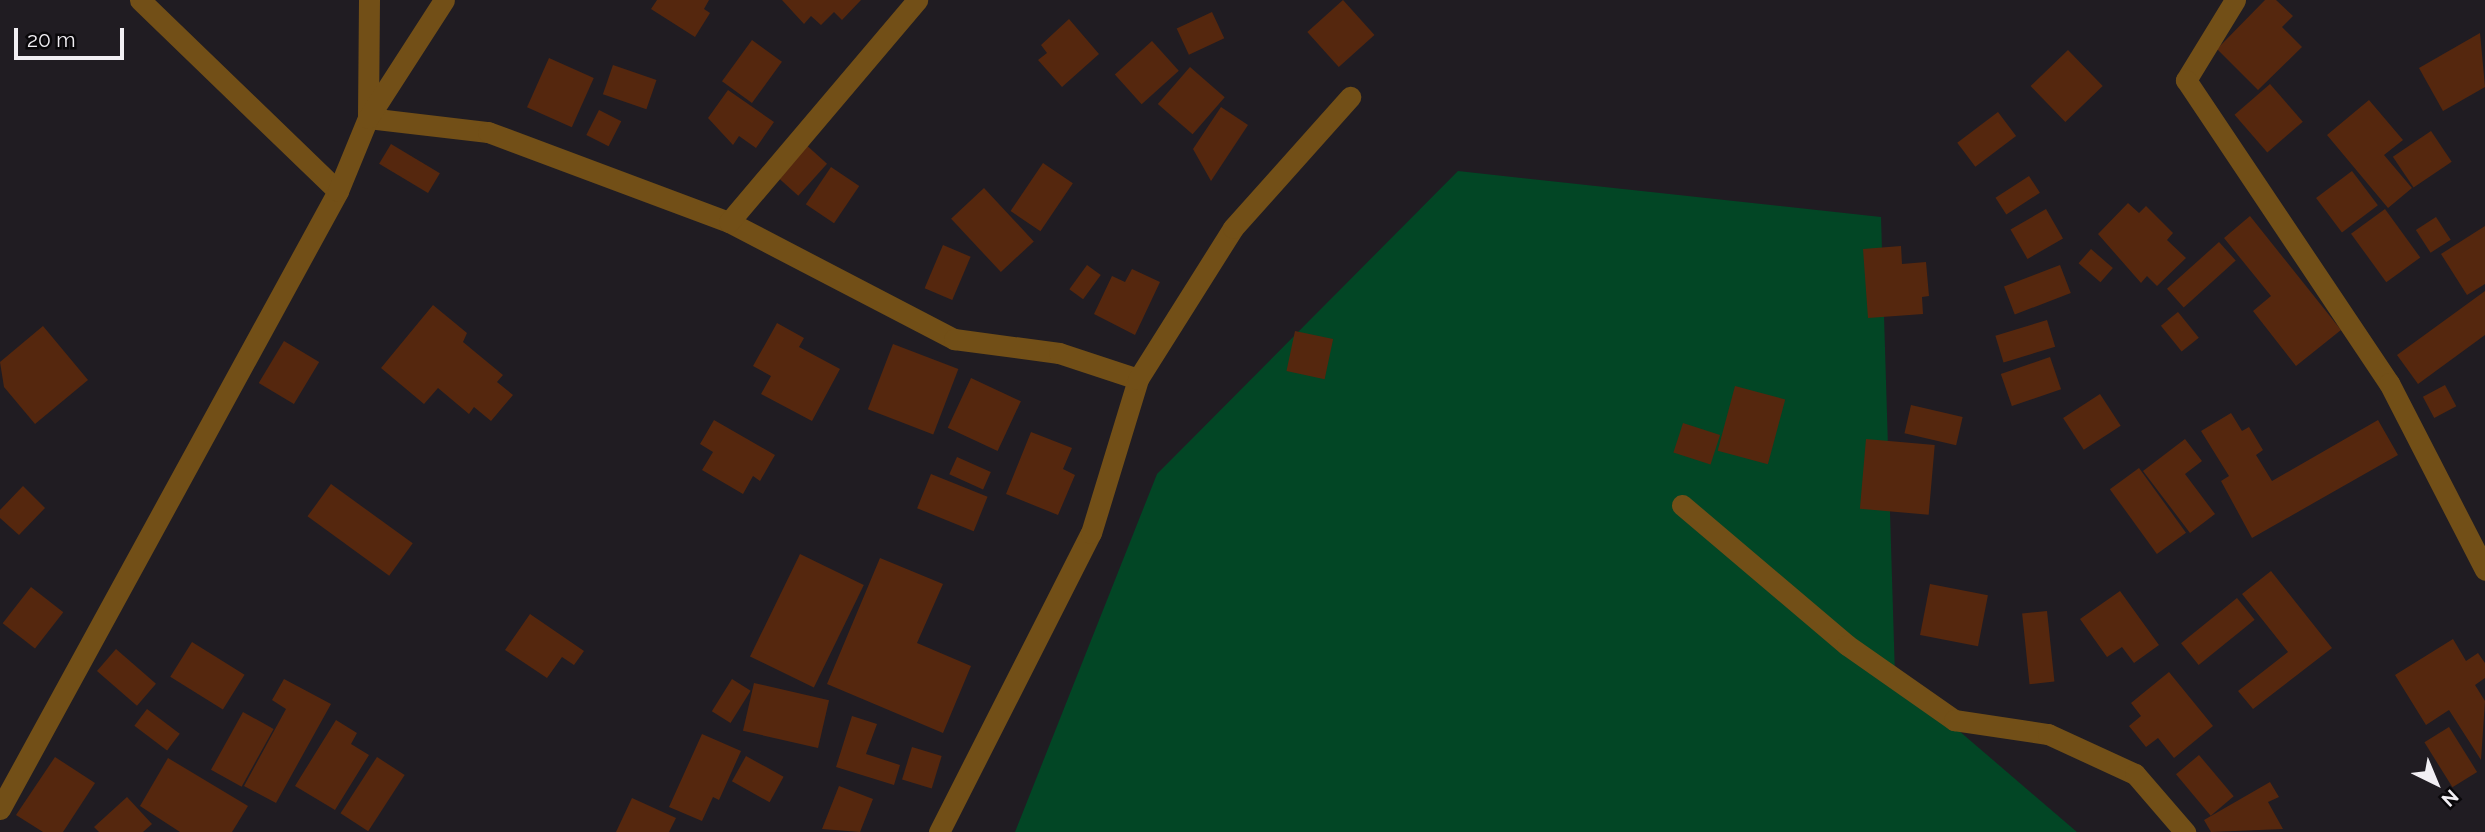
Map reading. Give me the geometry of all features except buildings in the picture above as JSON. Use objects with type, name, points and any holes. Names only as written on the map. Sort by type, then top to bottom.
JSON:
[{"type":"street","points":[[140,0],[338,191]]},
{"type":"street","points":[[368,118],[369,0]]},
{"type":"street","points":[[0,809],[338,191],[368,118],[444,0]]},
{"type":"street","points":[[729,222],[917,0]]},
{"type":"street","points":[[2235,0],[2186,80],[2389,383],[2485,570]]},
{"type":"street","points":[[939,832],[1091,533],[1138,379],[1233,228],[1350,97]]},
{"type":"street","points":[[368,118],[488,132],[729,222],[954,339],[1059,353],[1138,379]]},
{"type":"street","points":[[1682,505],[1847,645],[1954,720],[2049,734],[2135,774],[2185,832]]},
{"type":"green space","points":[[1458,171],[1881,217],[1895,676],[2077,832],[1015,832],[1157,474]]}]
